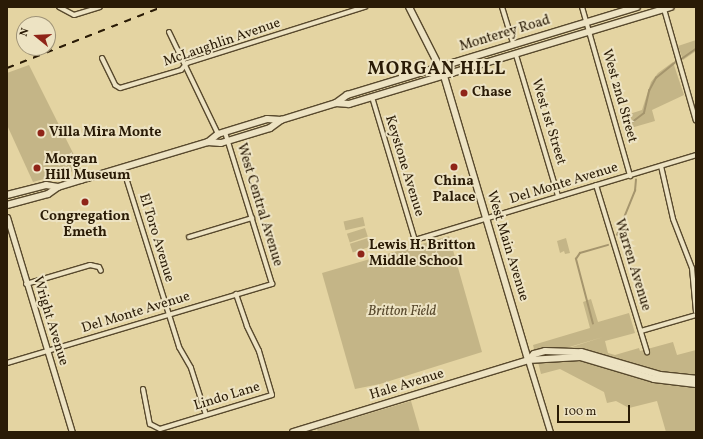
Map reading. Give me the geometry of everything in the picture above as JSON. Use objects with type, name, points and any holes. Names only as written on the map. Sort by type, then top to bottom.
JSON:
[{"type":"main road","name":"West Main Avenue","points":[[409,7],[444,76],[528,360]]},
{"type":"main road","name":"Monterey Road","points":[[7,195],[46,185],[58,186],[208,142],[228,141],[270,128],[281,120],[336,103],[347,95],[637,7]]},
{"type":"main road","name":"Monterey Road","points":[[336,103],[349,104],[372,98],[667,8]]},
{"type":"main road","name":"Monterey Road","points":[[208,142],[218,134],[267,119],[281,120]]},
{"type":"main road","name":"Monterey Road","points":[[7,205],[48,194],[58,186]]},
{"type":"main road","name":"Hale Avenue","points":[[528,360],[534,354],[545,351],[582,352],[660,375],[696,379]]},
{"type":"main road","name":"Hale Avenue","points":[[293,432],[528,360],[580,357],[654,379],[696,384]]},
{"type":"street","points":[[59,7],[74,15],[100,7]]},
{"type":"street","name":"McLaughlin Avenue","points":[[102,58],[115,85],[120,88],[181,70],[184,66],[365,7]]},
{"type":"street","points":[[502,7],[513,44]]},
{"type":"street","name":"West 2nd Street","points":[[582,7],[630,176]]},
{"type":"street","points":[[667,8],[677,57],[696,121]]},
{"type":"street","points":[[169,32],[184,66],[218,134]]},
{"type":"street","name":"West 1st Street","points":[[516,55],[558,196]]},
{"type":"street","name":"Keystone Avenue","points":[[372,98],[415,240]]},
{"type":"street","name":"West Central Avenue","points":[[225,132],[272,284]]},
{"type":"street","name":"Del Monte Avenue","points":[[415,240],[696,155]]},
{"type":"street","points":[[661,166],[674,219],[692,268],[696,312]]},
{"type":"street","name":"El Toro Avenue","points":[[123,168],[179,347],[191,368],[206,415]]},
{"type":"street","name":"Warren Avenue","points":[[596,185],[647,352]]},
{"type":"street","name":"Wright Avenue","points":[[7,217],[26,284],[72,432]]},
{"type":"street","points":[[190,237],[252,218]]},
{"type":"street","points":[[26,284],[90,265],[99,267],[101,271]]},
{"type":"street","name":"Del Monte Avenue","points":[[7,363],[272,284]]},
{"type":"street","name":"Lindo Lane","points":[[143,389],[150,424],[155,428],[160,429],[272,395],[259,351],[247,326],[236,294]]},
{"type":"street","points":[[641,331],[696,315]]},
{"type":"street","name":"West Main Avenue","points":[[528,360],[550,432]]},
{"type":"green space","points":[[696,40],[696,51],[683,60],[678,46]]},
{"type":"green space","points":[[673,62],[684,95],[652,110],[655,121],[624,130],[620,117],[642,110],[651,82],[658,73]]},
{"type":"green space","points":[[29,65],[81,169],[33,182],[7,125],[7,73]]},
{"type":"green space","points":[[363,217],[365,226],[346,230],[344,221]]},
{"type":"green space","points":[[365,228],[368,237],[350,242],[347,234]]},
{"type":"green space","name":"Britton Field","points":[[449,236],[482,352],[380,384],[355,389],[322,273]]},
{"type":"green space","points":[[368,238],[371,247],[353,252],[350,244]]},
{"type":"green space","points":[[566,238],[570,253],[565,254],[564,251],[560,253],[557,241]]},
{"type":"green space","points":[[591,299],[598,322],[629,313],[635,333],[605,341],[608,353],[615,355],[639,348],[640,351],[673,342],[677,355],[696,350],[696,432],[666,432],[657,401],[629,408],[616,401],[607,403],[604,392],[560,369],[541,374],[537,358],[603,337],[536,357],[533,345],[590,328],[583,302]]},
{"type":"green space","points":[[411,401],[420,432],[318,432],[317,429]]},
{"type":"waterway","points":[[680,60],[696,49]]},
{"type":"waterway","points":[[627,126],[644,113],[649,91],[656,78],[677,61]]},
{"type":"waterway","points":[[617,235],[635,191],[636,180]]},
{"type":"waterway","points":[[593,324],[576,259],[580,253],[608,245]]},
{"type":"railway","points":[[7,68],[162,7]]},
{"type":"place","name":"Chase","points":[[464,93]]},
{"type":"place","name":"Villa Mira Monte","points":[[41,133]]},
{"type":"place","name":"China Palace","points":[[454,167]]},
{"type":"place","name":"Morgan Hill Museum","points":[[37,168]]},
{"type":"place","name":"Congregation Emeth","points":[[85,202]]},
{"type":"place","name":"Lewis H. Britton Middle School","points":[[361,254]]},
{"type":"district","name":"MORGAN HILL","points":[[437,70]]}]
